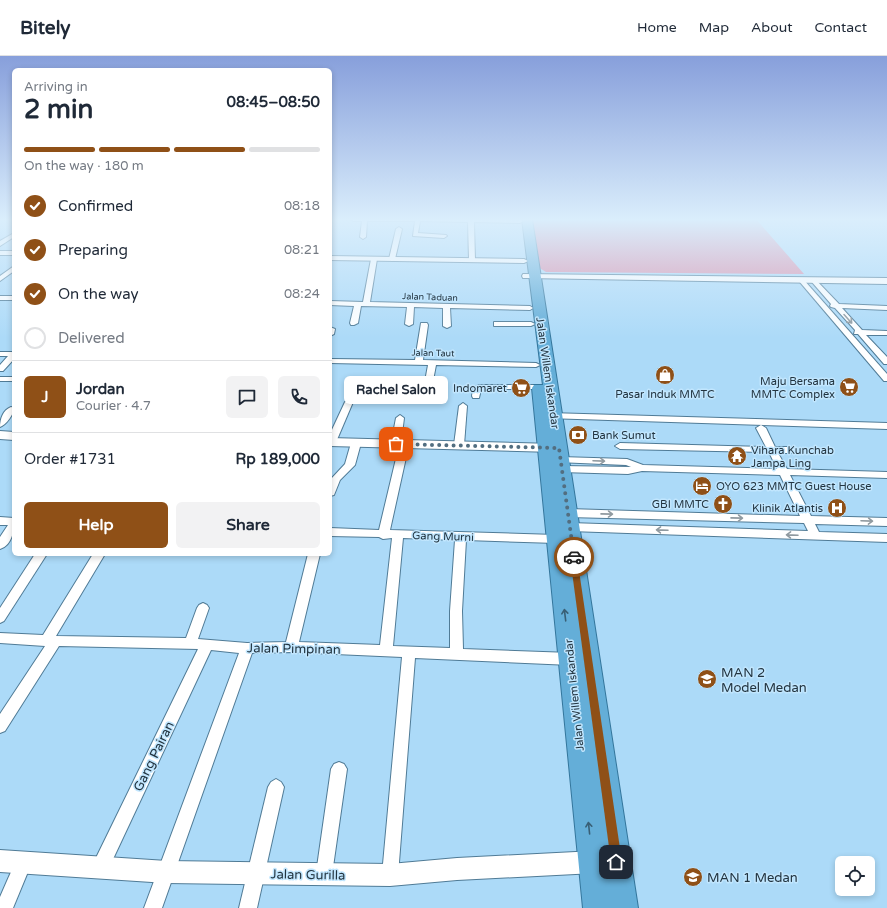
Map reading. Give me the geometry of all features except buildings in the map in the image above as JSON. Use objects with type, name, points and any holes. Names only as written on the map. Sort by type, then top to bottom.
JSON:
[{"type":"highway","name":"Jalan Willem Iskandar","points":[[528,259],[548,419]]},
{"type":"highway","name":"Jalan Willem Iskandar","points":[[524,261],[530,276],[531,324],[539,387],[556,456],[579,660],[593,862],[598,908]]},
{"type":"highway","name":"Jalan Willem Iskandar","points":[[579,660],[623,908]]},
{"type":"street","points":[[363,259],[524,261]]},
{"type":"street","points":[[366,304],[374,259]]},
{"type":"street","points":[[0,279],[12,270]]},
{"type":"street","points":[[530,276],[887,281]]},
{"type":"street","points":[[801,280],[887,379]]},
{"type":"street","points":[[813,280],[886,360]]},
{"type":"street","points":[[0,298],[12,298]]},
{"type":"street","name":"Jalan Taduan","points":[[332,303],[530,308]]},
{"type":"street","points":[[354,323],[358,303]]},
{"type":"street","points":[[409,324],[411,305]]},
{"type":"street","points":[[446,306],[447,326]]},
{"type":"street","points":[[824,306],[887,308]]},
{"type":"street","points":[[419,363],[424,324]]},
{"type":"street","points":[[497,324],[531,324]]},
{"type":"street","points":[[846,332],[887,333]]},
{"type":"street","points":[[0,354],[12,355]]},
{"type":"street","points":[[0,369],[12,357]]},
{"type":"street","points":[[871,360],[886,360]]},
{"type":"street","name":"Jalan Taut","points":[[332,361],[536,365]]},
{"type":"street","points":[[402,390],[426,390],[429,388],[432,363]]},
{"type":"street","points":[[0,379],[12,379]]},
{"type":"street","points":[[476,396],[477,388],[479,387],[539,387]]},
{"type":"street","points":[[332,440],[349,402]]},
{"type":"street","points":[[459,445],[463,406]]},
{"type":"street","points":[[0,424],[11,410]]},
{"type":"street","points":[[383,535],[400,444],[400,418]]},
{"type":"street","points":[[548,419],[887,426]]},
{"type":"street","points":[[621,421],[761,428],[887,431]]},
{"type":"street","points":[[761,428],[773,449],[815,535]]},
{"type":"street","points":[[0,435],[12,436]]},
{"type":"street","points":[[332,442],[459,445],[556,456],[628,470],[642,468],[887,475]]},
{"type":"street","points":[[332,488],[336,479],[350,465],[356,443]]},
{"type":"street","points":[[620,446],[792,450]]},
{"type":"street","points":[[564,526],[715,517],[887,522]]},
{"type":"street","points":[[715,517],[720,532]]},
{"type":"street","points":[[0,521],[12,523]]},
{"type":"street","points":[[0,545],[12,526]]},
{"type":"street","points":[[564,526],[887,538]]},
{"type":"street","name":"Gang Murni","points":[[332,532],[461,537],[564,526]]},
{"type":"street","points":[[386,651],[398,535]]},
{"type":"street","points":[[457,655],[456,611],[461,537]]},
{"type":"street","points":[[0,618],[40,556]]},
{"type":"street","points":[[0,726],[51,641],[98,556]]},
{"type":"street","points":[[291,647],[314,556]]},
{"type":"street","points":[[190,644],[203,608]]},
{"type":"street","name":"Jalan Pimpinan","points":[[0,638],[51,641],[207,644],[247,648],[291,647],[579,660]]},
{"type":"street","name":"Gang Pairan","points":[[100,868],[207,644]]},
{"type":"street","points":[[153,908],[247,648]]},
{"type":"street","points":[[390,875],[409,652]]},
{"type":"street","points":[[324,874],[339,769]]},
{"type":"street","points":[[248,908],[276,787]]},
{"type":"street","name":"Jalan Gurilla","points":[[0,861],[167,872],[390,875],[457,869],[616,862]]},
{"type":"street","points":[[4,908],[25,862]]},
{"type":"shaded area","points":[[537,259],[791,259],[804,274],[546,272],[538,267]]},
{"type":"way so far","points":[[396,444],[559,448],[574,557]]},
{"type":"place","name":"Pasar Induk MMTC","points":[[665,375]]},
{"type":"place","name":"Maju Bersama MMTC Complex","points":[[849,387]]},
{"type":"place","name":"Indomaret","points":[[521,388]]},
{"type":"place","name":"Bank Sumut","points":[[578,435]]},
{"type":"place","name":"Rachel Salon","points":[[396,444]]},
{"type":"place","name":"Vihara Kunchab Jampa Ling","points":[[737,456]]},
{"type":"place","name":"OYO 623 MMTC Guest House","points":[[702,486]]},
{"type":"place","name":"GBI MMTC","points":[[723,504]]},
{"type":"place","name":"Klinik Atlantis","points":[[837,508]]},
{"type":"place","name":"MAN 2 Model Medan","points":[[707,679]]},
{"type":"place","name":"MAN 1 Medan","points":[[693,877]]},
{"type":"route","points":[[574,557],[616,862]]}]
